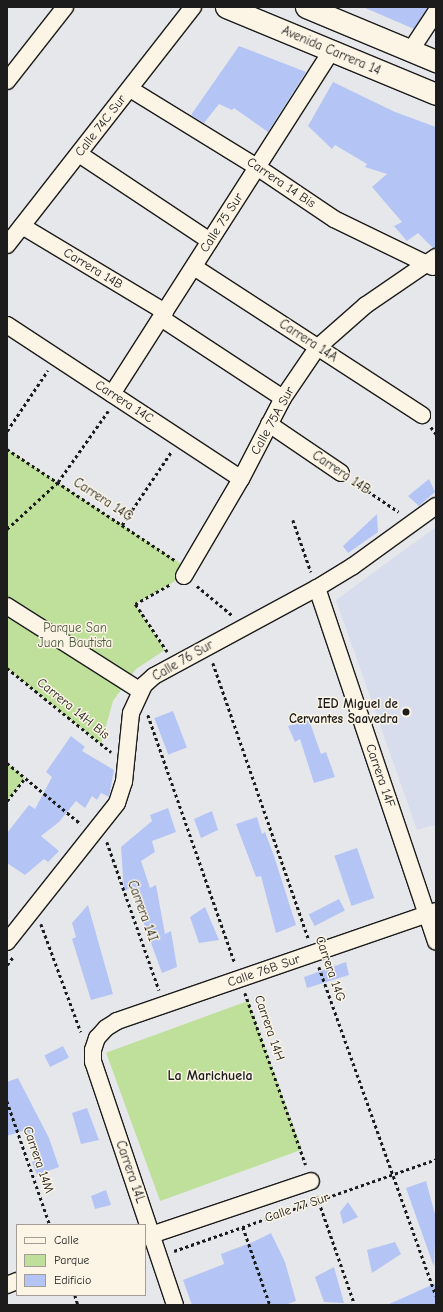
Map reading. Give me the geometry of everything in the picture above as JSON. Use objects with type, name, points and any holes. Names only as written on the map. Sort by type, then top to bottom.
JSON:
[{"type":"main road","name":"Avenida Carrera 14","points":[[226,7],[436,94]]},
{"type":"main road","points":[[306,7],[411,50],[436,62]]},
{"type":"street","points":[[7,80],[65,7]]},
{"type":"street","name":"Calle 74C Sur","points":[[7,245],[193,7]]},
{"type":"street","points":[[411,50],[436,12]]},
{"type":"street","name":"Calle 75 Sur","points":[[115,396],[163,315],[331,51]]},
{"type":"street","name":"Carrera 14 Bis","points":[[130,88],[258,167],[334,218],[433,263]]},
{"type":"street","points":[[79,154],[210,241]]},
{"type":"street","name":"Carrera 14B","points":[[22,226],[163,315],[283,398]]},
{"type":"street","name":"Calle 75A Sur","points":[[187,572],[242,479],[283,398],[317,348],[366,305],[433,263]]},
{"type":"street","name":"Carrera 14A","points":[[194,267],[422,416]]},
{"type":"street","name":"Carrera 14C","points":[[7,325],[242,479]]},
{"type":"street","name":"Carrera 14B","points":[[269,424],[341,473]]},
{"type":"street","name":"Calle 76 Sur","points":[[12,947],[35,907],[102,838],[122,790],[131,713],[139,690],[154,676],[317,588],[436,506]]},
{"type":"street","name":"Carrera 14F","points":[[317,588],[431,913],[436,942]]},
{"type":"street","points":[[7,606],[139,690]]},
{"type":"street","name":"Calle 76B Sur","points":[[90,1036],[111,1024],[431,913]]},
{"type":"street","name":"Carrera 14L","points":[[90,1036],[93,1050],[92,1062],[144,1224]]},
{"type":"street","points":[[148,1236],[311,1181]]},
{"type":"street","name":"Carrera 14L","points":[[148,1236],[158,1257],[175,1305]]},
{"type":"path","points":[[7,431],[56,357]]},
{"type":"path","points":[[7,529],[58,482],[115,396]]},
{"type":"path","points":[[122,525],[180,439]]},
{"type":"path","name":"Carrera 14G","points":[[7,449],[122,525],[187,572],[246,626]]},
{"type":"path","name":"Carrera 14B","points":[[341,473],[413,522]]},
{"type":"path","points":[[293,520],[317,588]]},
{"type":"path","points":[[175,665],[135,604],[187,572]]},
{"type":"path","name":"Carrera 14G","points":[[208,647],[391,1175],[436,1296]]},
{"type":"path","name":"Carrera 14H Bis","points":[[7,668],[126,765]]},
{"type":"path","name":"Carrera 14H","points":[[145,720],[146,710],[355,1305]]},
{"type":"path","points":[[7,764],[102,838]]},
{"type":"path","points":[[7,801],[25,778]]},
{"type":"path","name":"Carrera 14I","points":[[102,838],[165,1005]]},
{"type":"path","points":[[35,907],[90,1036]]},
{"type":"path","points":[[36,928],[41,922]]},
{"type":"path","points":[[7,965],[12,947]]},
{"type":"path","name":"Carrera 14M","points":[[7,1101],[50,1224]]},
{"type":"path","name":"Calle 77 Sur","points":[[158,1257],[436,1159]]},
{"type":"path","points":[[243,1227],[270,1305]]},
{"type":"shaded area","name":"IED Miguel de Cervantes Saavedra","points":[[436,527],[436,830],[434,825],[417,830],[336,600]]},
{"type":"green space","name":"Parque San Juan Bautista","points":[[7,449],[189,569],[184,576],[135,604],[165,650],[136,669],[113,701],[101,744],[7,668]]},
{"type":"green space","points":[[7,763],[25,778],[7,801]]},
{"type":"green space","points":[[248,1001],[302,1149],[160,1201],[106,1053]]},
{"type":"building","points":[[363,7],[428,7],[414,29]]},
{"type":"building","points":[[239,46],[306,72],[268,132],[234,108],[232,110],[219,104],[204,123],[191,115]]},
{"type":"building","points":[[333,82],[395,112],[436,127],[436,248],[433,248],[418,233],[407,241],[394,226],[402,222],[372,187],[387,174],[365,167],[367,164],[335,145],[332,149],[308,126]]},
{"type":"building","points":[[429,479],[435,492],[419,506],[408,496]]},
{"type":"building","points":[[377,514],[378,532],[348,553],[343,546]]},
{"type":"building","points":[[173,711],[187,747],[168,755],[154,718]]},
{"type":"building","points":[[309,720],[321,754],[326,752],[335,777],[314,783],[300,739],[295,742],[288,726]]},
{"type":"building","points":[[71,736],[85,747],[82,751],[114,770],[109,797],[101,793],[97,800],[92,796],[85,808],[76,801],[59,822],[41,836],[59,851],[48,862],[44,859],[25,875],[7,863],[7,833],[29,805],[35,809],[52,777],[46,772]]},
{"type":"building","points":[[168,808],[176,832],[152,841],[155,852],[141,861],[150,888],[156,885],[165,934],[171,931],[177,967],[162,973],[131,888],[124,891],[121,847],[152,821],[150,815]]},
{"type":"building","points":[[212,811],[218,830],[201,838],[194,819]]},
{"type":"building","points":[[257,817],[262,834],[265,832],[274,856],[296,925],[276,933],[261,876],[256,877],[236,824]]},
{"type":"building","points":[[357,848],[374,898],[352,906],[334,856]]},
{"type":"building","points":[[339,899],[345,911],[315,926],[309,914]]},
{"type":"building","points":[[88,905],[113,994],[91,1000],[72,939],[76,937],[72,923]]},
{"type":"building","points":[[205,907],[219,940],[199,943],[190,917]]},
{"type":"building","points":[[346,962],[349,975],[307,988],[304,977]]},
{"type":"building","points":[[63,1046],[69,1058],[50,1067],[44,1056]]},
{"type":"building","points":[[18,1078],[49,1138],[59,1167],[37,1175],[32,1162],[38,1160],[25,1130],[7,1136],[7,1082]]},
{"type":"building","points":[[87,1108],[99,1140],[81,1144],[72,1113]]},
{"type":"building","points":[[426,1181],[436,1218],[434,1267],[406,1188]]},
{"type":"building","points":[[106,1190],[111,1205],[95,1209],[91,1196]]},
{"type":"building","points":[[348,1202],[358,1217],[343,1224],[340,1212]]},
{"type":"building","points":[[271,1233],[285,1262],[296,1301],[285,1305],[192,1305],[183,1280],[224,1264],[221,1254],[253,1242]]},
{"type":"building","points":[[395,1242],[401,1254],[372,1273],[367,1250]]},
{"type":"building","points":[[334,1267],[344,1303],[324,1302],[315,1277]]},
{"type":"building","points":[[436,1283],[436,1305],[387,1305]]},
{"type":"place","name":"IED Miguel de Cervantes Saavedra","points":[[406,712]]},
{"type":"district","name":"La Marichuela","points":[[210,1076]]}]
